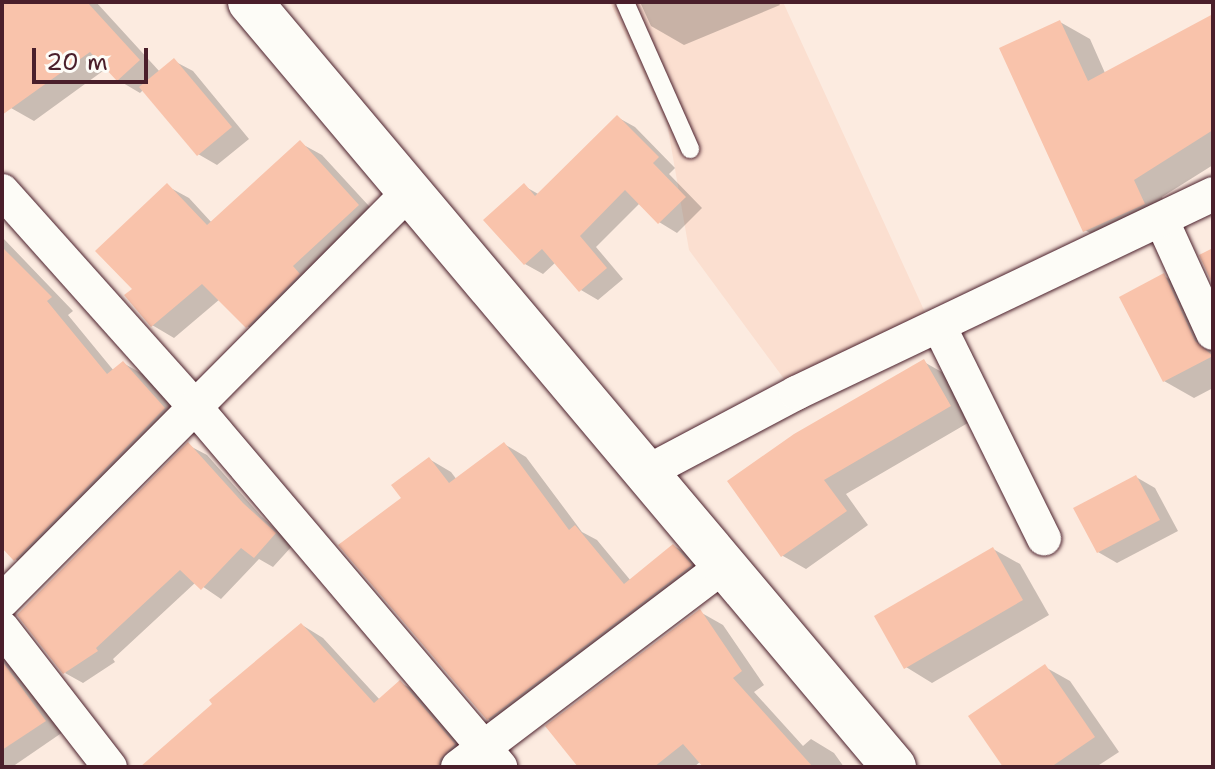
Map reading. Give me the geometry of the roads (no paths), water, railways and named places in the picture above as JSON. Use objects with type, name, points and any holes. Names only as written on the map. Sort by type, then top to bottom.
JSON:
[{"type":"main road","points":[[250,2],[894,767]]},
{"type":"street","points":[[2,191],[195,407],[480,760],[725,565]]},
{"type":"street","points":[[2,601],[410,191]]},
{"type":"street","points":[[647,472],[796,393],[1162,221],[1213,194]]},
{"type":"street","points":[[1162,221],[1213,333]]},
{"type":"street","points":[[939,326],[1044,538]]},
{"type":"street","points":[[2,628],[110,767]]},
{"type":"lane","points":[[625,2],[690,149]]}]
